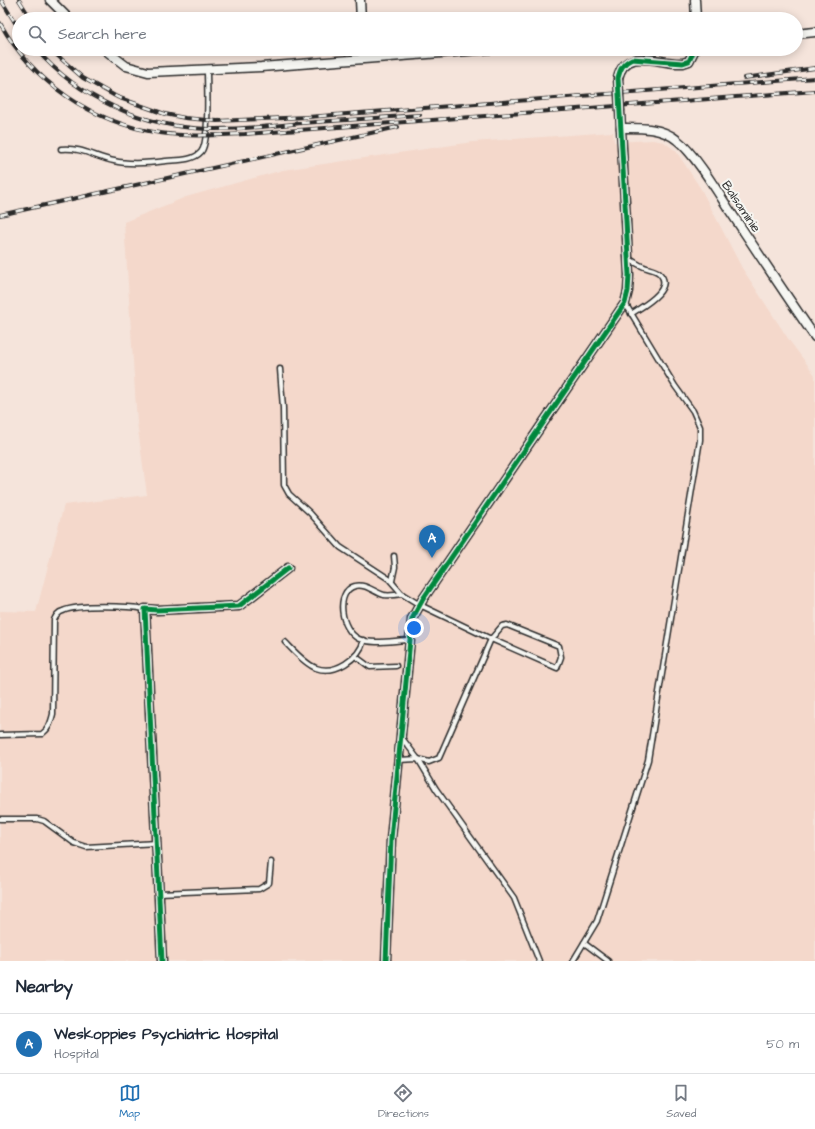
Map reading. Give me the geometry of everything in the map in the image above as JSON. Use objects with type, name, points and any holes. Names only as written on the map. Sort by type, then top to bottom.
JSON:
[{"type":"street","points":[[50,0],[61,12]]},
{"type":"street","points":[[360,0],[361,12]]},
{"type":"street","points":[[695,0],[696,12]]},
{"type":"street","points":[[803,33],[815,32]]},
{"type":"street","points":[[113,56],[126,66],[148,72],[392,56]]},
{"type":"street","points":[[386,961],[390,850],[398,760],[402,738],[412,620],[420,605],[625,304],[629,284],[618,78],[621,69],[629,60],[641,59],[683,63],[688,61],[691,56]]},
{"type":"street","name":"Balsaminie","points":[[621,128],[645,128],[661,132],[677,140],[710,180],[815,337]]},
{"type":"street","points":[[162,961],[145,609],[172,610],[239,606],[288,568]]},
{"type":"lane","points":[[61,149],[82,150],[115,161],[140,163],[166,162],[196,156],[202,151],[206,136],[207,69]]},
{"type":"lane","points":[[628,258],[638,264],[658,272],[663,283],[657,297],[631,314]]},
{"type":"lane","points":[[573,961],[597,921],[648,760],[700,440],[700,427],[693,412],[675,386],[625,304]]},
{"type":"lane","points":[[280,369],[283,408],[283,481],[286,490],[310,513],[340,547],[392,581],[402,594],[420,605],[491,639],[557,668],[561,657],[559,646],[507,624],[502,626],[491,639],[439,758],[429,762],[418,759],[398,760]]},
{"type":"lane","points":[[392,581],[395,567],[394,556]]},
{"type":"lane","points":[[402,594],[385,595],[368,588],[358,586],[350,588],[346,592],[342,606],[344,622],[351,634],[364,640],[411,640]]},
{"type":"lane","points":[[0,735],[42,734],[47,730],[50,724],[53,714],[54,620],[58,614],[63,610],[72,608],[114,606],[145,609]]},
{"type":"lane","points":[[284,642],[311,665],[318,668],[343,666],[355,656],[364,640]]},
{"type":"lane","points":[[355,656],[370,667],[396,666]]},
{"type":"lane","points":[[402,738],[418,759],[436,789],[514,898],[539,961]]},
{"type":"lane","points":[[0,819],[37,819],[44,821],[74,843],[86,847],[157,843]]},
{"type":"lane","points":[[159,893],[259,888],[269,884],[271,862]]},
{"type":"lane","points":[[584,943],[608,961]]},
{"type":"shaded area","points":[[613,132],[614,142],[653,140],[664,142],[676,151],[701,189],[742,268],[789,340],[815,375],[815,961],[0,961],[0,611],[36,612],[64,505],[147,495],[137,422],[124,222],[186,197],[283,170],[473,142]]},
{"type":"railway","points":[[1,0],[12,18]]},
{"type":"railway","points":[[19,0],[27,12]]},
{"type":"railway","points":[[0,23],[12,41]]},
{"type":"railway","points":[[23,56],[29,64],[47,81],[88,109],[111,120],[135,128],[181,135],[245,134],[815,91]]},
{"type":"railway","points":[[43,56],[72,82],[114,107],[160,123],[184,127],[208,129],[243,128],[420,115]]},
{"type":"railway","points":[[58,56],[83,78],[117,97],[165,114],[185,118],[217,121],[308,117],[815,78]]},
{"type":"railway","points":[[744,78],[815,68]]},
{"type":"railway","points":[[0,215],[398,127]]},
{"type":"cycle path","points":[[386,961],[391,839],[412,619],[423,599],[625,303],[628,291],[629,275],[618,78],[621,69],[626,62],[632,59],[683,63],[689,61],[692,56]]},
{"type":"cycle path","points":[[162,961],[145,609],[157,610],[239,606],[288,568]]},
{"type":"place","name":"Weskoppies Psychiatric Hospital","points":[[432,558]]}]
